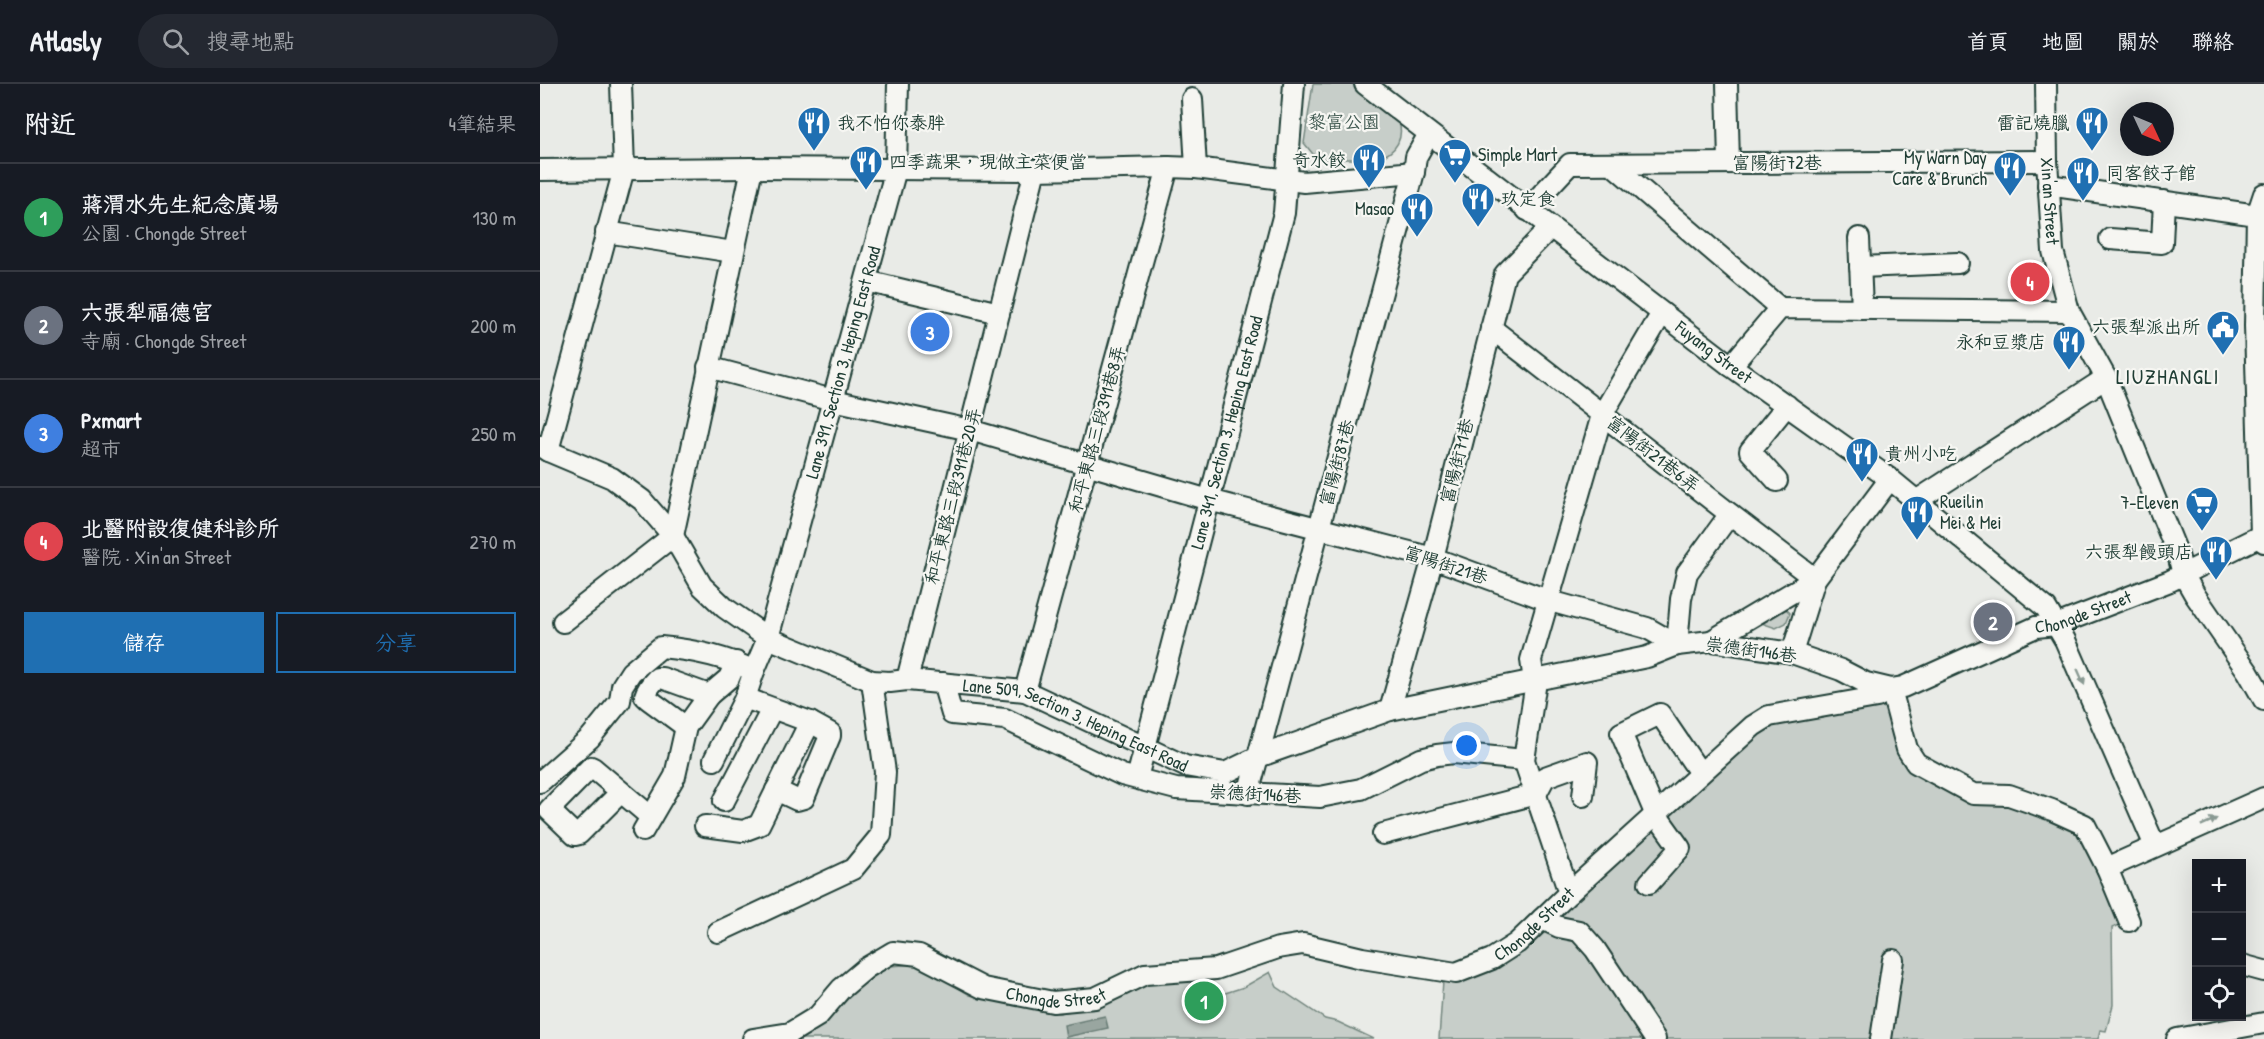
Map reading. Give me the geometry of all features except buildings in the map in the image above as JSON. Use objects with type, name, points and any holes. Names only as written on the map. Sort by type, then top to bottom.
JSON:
[{"type":"street","points":[[544,448],[624,169],[621,84]]},
{"type":"street","name":"Lane 391, Section 3, Heping East Road","points":[[745,666],[768,638],[896,169],[898,84]]},
{"type":"street","name":"Lane 341, Section 3, Heping East Road","points":[[1137,778],[1284,213],[1294,84]]},
{"type":"street","name":"Fuyang Street","points":[[1365,84],[1731,366],[1890,479],[2046,608],[2065,639],[2155,846]]},
{"type":"street","points":[[1381,84],[1392,104]]},
{"type":"street","points":[[1727,84],[1729,163]]},
{"type":"street","name":"Xin'an Street","points":[[2046,84],[2048,185],[2053,250],[2070,310],[2106,378],[2178,555],[2183,574],[2264,700]]},
{"type":"street","points":[[1192,99],[1196,168]]},
{"type":"street","name":"富陽街87巷","points":[[1248,794],[1320,529],[1414,172],[1416,157],[1429,134]]},
{"type":"street","name":"富陽街72巷","points":[[1527,210],[1570,164],[2047,161]]},
{"type":"street","points":[[1613,165],[1780,308],[2070,310]]},
{"type":"street","points":[[540,170],[752,168],[1035,170],[1168,167],[1196,168],[1304,182],[1414,172]]},
{"type":"street","name":"和平東路三段391巷8弄","points":[[1005,719],[1019,691],[1088,465],[1168,167]]},
{"type":"street","points":[[563,622],[673,536],[752,168]]},
{"type":"street","name":"和平東路三段391巷20弄","points":[[907,680],[1035,170]]},
{"type":"street","points":[[2048,185],[2258,214]]},
{"type":"street","points":[[2263,537],[2258,214],[2264,194]]},
{"type":"street","points":[[2110,239],[2162,243],[2164,201]]},
{"type":"street","name":"富陽街71巷","points":[[1390,710],[1433,558],[1505,274],[1550,228]]},
{"type":"street","points":[[606,232],[733,252]]},
{"type":"street","points":[[1859,238],[1862,309]]},
{"type":"street","points":[[1860,267],[1958,263]]},
{"type":"street","points":[[866,281],[999,313]]},
{"type":"street","points":[[1731,366],[1780,308]]},
{"type":"street","points":[[1569,892],[1524,760],[1535,681],[1531,660],[1550,601],[1602,414],[1662,313]]},
{"type":"street","name":"富陽街21巷6弄","points":[[1491,328],[1815,579]]},
{"type":"street","name":"富陽街21巷","points":[[708,367],[834,400],[970,430],[1209,500],[1433,558],[1550,601],[1647,628],[1677,645]]},
{"type":"street","points":[[1916,501],[2106,378]]},
{"type":"street","points":[[1777,481],[1750,451],[1787,405]]},
{"type":"street","name":"Lane 509, Section 3, Heping East Road","points":[[544,448],[612,478],[642,500],[673,536],[702,586],[725,608],[768,638],[872,681],[907,680],[1019,691],[1185,766],[1225,772],[1258,757],[1390,710],[1647,657],[1677,645]]},
{"type":"street","points":[[1792,654],[1815,579],[1890,479]]},
{"type":"street","points":[[1677,645],[1681,599],[1687,573],[1730,514]]},
{"type":"street","name":"Chongde Street","points":[[753,1039],[790,1033],[818,1016],[841,989],[866,968],[893,952],[919,955],[983,988],[1053,1002],[1095,998],[1145,974],[1216,969],[1278,948],[1303,944],[1362,958],[1456,973],[1492,959],[1517,943],[1656,813],[1753,726],[1769,716],[1876,697],[2036,627],[2056,625],[2170,581],[2263,537]]},
{"type":"street","points":[[1711,641],[1815,579]]},
{"type":"street","name":"崇德街146巷","points":[[1677,645],[1711,641],[1792,654],[1841,670],[1866,683],[1891,689]]},
{"type":"street","points":[[540,782],[590,738],[620,701],[622,686],[631,672],[661,647],[698,650],[745,666]]},
{"type":"street","points":[[621,792],[647,824],[675,776],[686,727],[710,695],[745,666]]},
{"type":"street","points":[[714,760],[745,698],[745,666]]},
{"type":"street","points":[[686,727],[645,696],[652,684],[657,678],[663,678],[710,695]]},
{"type":"street","points":[[718,932],[853,869],[881,835],[885,772],[872,681]]},
{"type":"street","name":"崇德街146巷","points":[[943,683],[951,714],[1005,719],[1122,774],[1176,789],[1320,797],[1361,789],[1421,759],[1437,755],[1454,753],[1524,760]]},
{"type":"street","points":[[1891,689],[1907,749],[1916,763],[1973,794],[2009,795],[2052,810],[2085,825],[2107,868],[2129,921]]},
{"type":"street","points":[[745,698],[827,730],[830,736],[804,798],[797,800],[776,790]]},
{"type":"street","points":[[724,801],[772,709]]},
{"type":"street","points":[[1649,883],[1680,848],[1656,813],[1621,733],[1660,714],[1700,774]]},
{"type":"street","points":[[705,826],[743,831],[759,825],[810,723]]},
{"type":"street","points":[[1383,834],[1536,794],[1545,777],[1587,762],[1583,796]]},
{"type":"street","points":[[2107,868],[2264,798]]},
{"type":"street","points":[[1542,919],[1559,927],[1580,931],[1595,949],[1655,1039]]},
{"type":"street","points":[[1881,1039],[1893,960]]},
{"type":"street","points":[[2246,966],[2264,971]]},
{"type":"street","points":[[2177,1039],[2264,1023]]},
{"type":"green space","name":"黎富公園","points":[[1313,84],[1356,84],[1398,118],[1400,138],[1398,143],[1390,152],[1377,159],[1317,159],[1304,143]]},
{"type":"green space","points":[[1783,606],[1790,613],[1786,623],[1776,628],[1764,624],[1762,619]]},
{"type":"green space","points":[[1887,693],[1915,765],[2047,816],[2080,834],[2127,922],[2112,928],[2113,1005],[2106,1031],[2100,1030],[2098,1039],[1439,1039],[1443,981],[1521,944],[1770,719]]},
{"type":"green space","points":[[920,964],[970,995],[1059,1013],[1100,1006],[1140,985],[1190,978],[1216,996],[1244,987],[1270,972],[1277,987],[1325,1019],[1338,1022],[1374,1039],[797,1039],[818,1028],[861,986],[889,966]]},
{"type":"shaded area","points":[[1105,1016],[1108,1028],[1066,1037],[1064,1025]]},
{"type":"place","name":"我不怕你泰胖","points":[[814,152]]},
{"type":"place","name":"雷記燒臘","points":[[2092,152]]},
{"type":"place","name":"Simple Mart","points":[[1455,184]]},
{"type":"place","name":"奇水餃","points":[[1369,189]]},
{"type":"place","name":"四季蔬果，現做主菜便當","points":[[866,191]]},
{"type":"place","name":"My Warn Day Care & Brunch","points":[[2010,197]]},
{"type":"place","name":"同客餃子館","points":[[2083,202]]},
{"type":"place","name":"玖定食","points":[[1478,228]]},
{"type":"place","name":"Masao","points":[[1417,238]]},
{"type":"place","name":"北醫附設復健科診所","points":[[2030,282]]},
{"type":"place","name":"Pxmart","points":[[930,332]]},
{"type":"place","name":"六張犁派出所","points":[[2223,356]]},
{"type":"place","name":"永和豆漿店","points":[[2069,371]]},
{"type":"place","name":"貴州小吃","points":[[1862,483]]},
{"type":"place","name":"7-Eleven","points":[[2202,532]]},
{"type":"place","name":"Rueilin Mei & Mei","points":[[1917,541]]},
{"type":"place","name":"六張犁饅頭店","points":[[2216,581]]},
{"type":"place","name":"六張犁福德宮","points":[[1993,622]]},
{"type":"place","name":"蔣渭水先生紀念廣場","points":[[1204,1001]]},
{"type":"district","name":"LIUZHANGLI","points":[[2168,377]]}]
